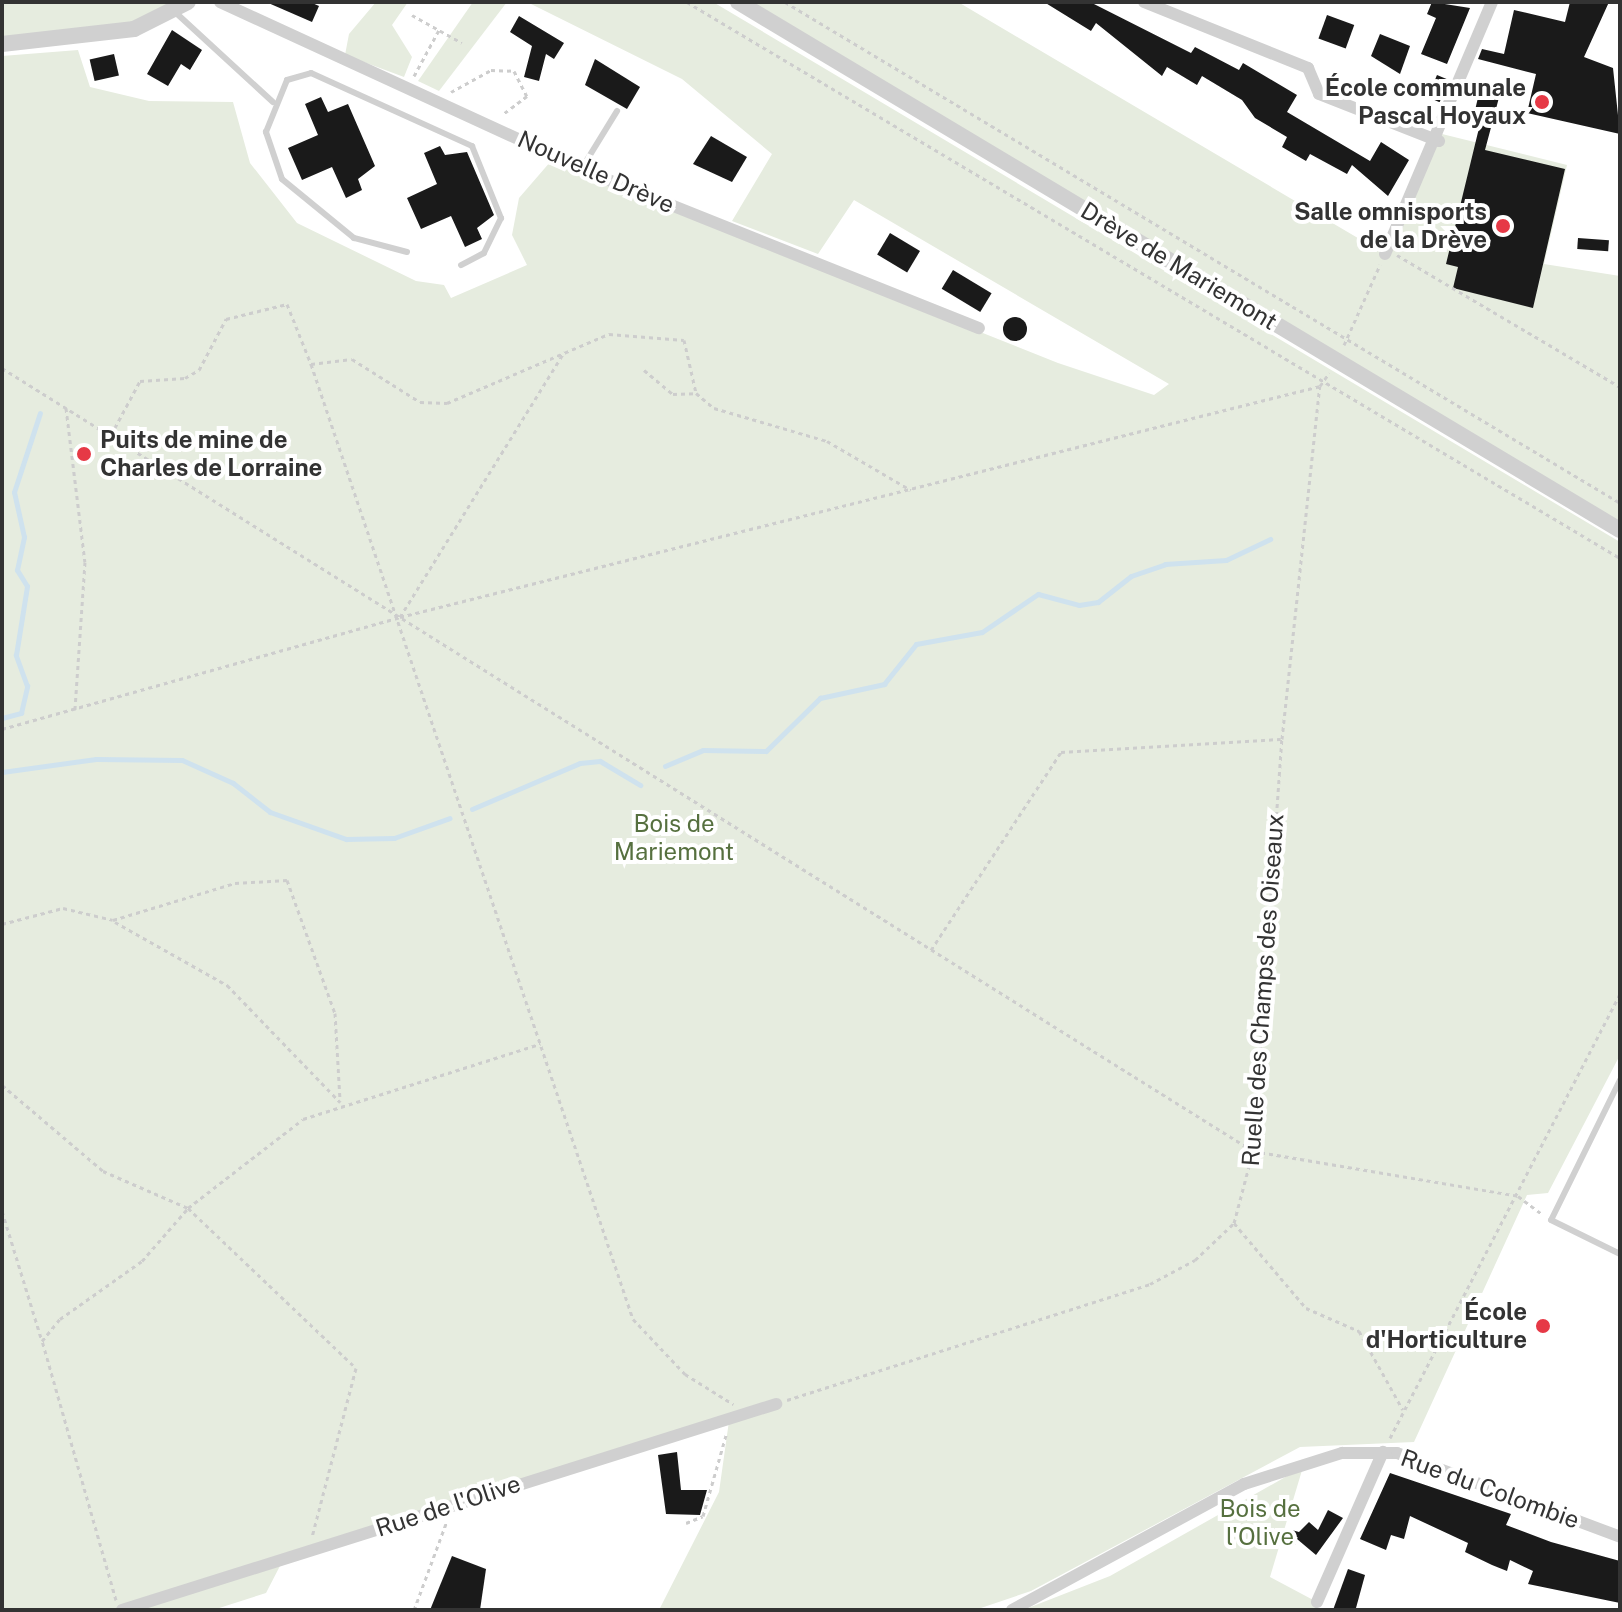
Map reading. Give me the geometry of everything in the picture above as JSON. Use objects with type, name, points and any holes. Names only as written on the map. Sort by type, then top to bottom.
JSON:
[{"type":"street","name":"Nouvelle Drève","points":[[220,2],[582,168],[979,328]]},
{"type":"street","name":"Drève de Mariemont","points":[[738,2],[1620,530]]},
{"type":"street","points":[[1144,2],[1308,68],[1319,94],[1439,141]]},
{"type":"street","points":[[1386,251],[1439,141],[1492,2]]},
{"type":"street","points":[[2,44],[117,33],[181,7]]},
{"type":"street","name":"Rue de l'Olive","points":[[122,1610],[776,1404]]},
{"type":"street","points":[[1317,1602],[1383,1452]]},
{"type":"street","name":"Rue du Colombie","points":[[1012,1610],[1244,1484],[1305,1461],[1383,1452],[1620,1537]]},
{"type":"lane","points":[[181,7],[273,102]]},
{"type":"lane","points":[[407,252],[354,238],[289,188],[268,149],[273,102],[287,80],[311,73],[472,146],[501,218],[484,253],[461,265]]},
{"type":"lane","points":[[582,168],[617,111]]},
{"type":"lane","points":[[1620,1080],[1551,1220],[1620,1254]]},
{"type":"path","points":[[687,2],[1620,558]]},
{"type":"path","points":[[785,2],[1620,503]]},
{"type":"path","points":[[412,15],[462,43]]},
{"type":"path","points":[[408,87],[439,30]]},
{"type":"path","points":[[438,101],[485,72],[514,71],[527,96],[485,122]]},
{"type":"path","points":[[1386,251],[1452,293],[1620,387]]},
{"type":"path","name":"Ruelle des Champs des Oiseaux","points":[[1234,1223],[1253,1151],[1282,739],[1320,386],[1337,361],[1386,251]]},
{"type":"path","points":[[111,436],[140,381],[172,381],[199,370],[213,334],[246,310],[287,304],[400,617],[633,1319],[685,1374],[738,1414],[703,1516],[686,1523]]},
{"type":"path","points":[[311,364],[352,359],[388,388],[447,403],[609,334],[684,340],[696,393],[714,408],[827,441],[911,490]]},
{"type":"path","points":[[400,617],[564,352]]},
{"type":"path","points":[[2,368],[1253,1151],[1518,1196],[1551,1220]]},
{"type":"path","points":[[644,370],[673,394],[696,393]]},
{"type":"path","points":[[2,729],[400,617],[1320,386]]},
{"type":"path","points":[[66,408],[85,562],[75,710]]},
{"type":"path","points":[[931,950],[1061,752],[1282,739]]},
{"type":"path","points":[[113,920],[235,883],[287,880],[335,1013],[340,1102]]},
{"type":"path","points":[[2,924],[63,908],[113,920],[227,985],[340,1102]]},
{"type":"path","points":[[1383,1452],[1620,994]]},
{"type":"path","points":[[42,1341],[60,1319],[142,1261],[188,1208],[277,1135],[340,1102],[540,1044]]},
{"type":"path","points":[[2,1085],[103,1171],[188,1208],[356,1368],[309,1549]]},
{"type":"path","points":[[2,1211],[42,1341],[107,1584],[122,1610]]},
{"type":"path","points":[[776,1404],[1150,1284],[1195,1260],[1234,1223],[1306,1308],[1359,1331],[1404,1411]]},
{"type":"path","points":[[414,1610],[452,1506]]},
{"type":"green space","points":[[2,2],[188,2],[162,18],[2,44]]},
{"type":"green space","points":[[376,2],[408,2],[392,25],[412,57],[404,77],[345,55],[349,34]]},
{"type":"green space","points":[[473,2],[507,2],[439,91],[418,81]]},
{"type":"green space","name":"Bois de Mariemont","points":[[527,2],[713,2],[1620,542],[1620,1055],[1548,1193],[1527,1195],[1414,1442],[1300,1447],[1031,1591],[975,1610],[659,1610],[719,1492],[729,1421],[281,1564],[266,1593],[213,1610],[2,1610],[2,56],[78,50],[90,87],[149,101],[233,102],[250,163],[297,223],[416,281],[444,285],[451,298],[527,265],[512,235],[519,198],[551,161],[1058,363],[1154,395],[1169,384],[854,200],[818,254],[732,221],[772,154],[682,79]]},
{"type":"green space","points":[[738,2],[958,2],[1385,254],[1442,134],[1567,165],[1544,264],[1620,276],[1620,530]]},
{"type":"green space","name":"Bois de l'Olive","points":[[1303,1467],[1270,1577],[1317,1602],[1318,1610],[1023,1610],[1110,1576]]},
{"type":"building","points":[[266,2],[310,2],[319,6],[312,22]]},
{"type":"building","points":[[1044,2],[1090,2],[1191,53],[1195,47],[1239,70],[1243,63],[1297,95],[1287,112],[1370,161],[1381,142],[1409,160],[1388,196],[1352,165],[1347,174],[1310,154],[1306,161],[1282,147],[1287,137],[1255,118],[1242,100],[1202,76],[1197,85],[1167,67],[1162,76],[1096,23],[1091,31]]},
{"type":"building","points":[[1432,2],[1470,8],[1447,64],[1421,54],[1436,18],[1427,14]]},
{"type":"building","points":[[1570,2],[1609,2],[1584,57],[1613,68],[1620,134],[1527,113],[1536,74],[1478,59],[1482,49],[1504,54],[1514,10],[1565,22]]},
{"type":"building","points":[[1327,15],[1354,25],[1346,48],[1318,38]]},
{"type":"building","points":[[519,16],[564,43],[554,59],[546,54],[539,81],[524,77],[532,46],[510,32]]},
{"type":"building","points":[[172,30],[202,50],[190,70],[181,64],[168,86],[147,74]]},
{"type":"building","points":[[1380,34],[1410,46],[1400,74],[1371,56]]},
{"type":"building","points":[[114,54],[119,75],[95,81],[90,60]]},
{"type":"building","points":[[595,59],[640,87],[627,109],[585,85]]},
{"type":"building","points":[[1437,75],[1449,80],[1440,102],[1428,97]]},
{"type":"building","name":"Salle omnisports de la Drève","points":[[1481,85],[1501,90],[1485,150],[1565,169],[1533,308],[1453,288],[1458,267],[1446,264],[1479,128],[1471,127]]},
{"type":"building","points":[[321,97],[328,112],[348,104],[375,166],[358,179],[362,190],[346,198],[332,167],[302,180],[288,148],[318,135],[305,104]]},
{"type":"building","points":[[711,136],[747,157],[732,182],[693,164]]},
{"type":"building","points":[[440,146],[445,155],[467,152],[494,215],[477,228],[482,239],[465,247],[451,216],[421,229],[407,198],[437,184],[424,153]]},
{"type":"building","points":[[890,233],[920,251],[907,272],[877,254]]},
{"type":"building","points":[[1578,238],[1609,240],[1608,251],[1577,249]]},
{"type":"building","points":[[953,270],[992,293],[980,312],[942,289]]},
{"type":"building","points":[[1015,317],[1024,320],[1027,329],[1024,338],[1015,341],[1006,338],[1003,329],[1006,320]]},
{"type":"building","points":[[677,1452],[681,1490],[707,1490],[700,1515],[666,1514],[658,1455]]},
{"type":"building","points":[[1390,1473],[1511,1514],[1506,1525],[1551,1542],[1620,1561],[1620,1603],[1528,1584],[1533,1571],[1510,1560],[1507,1571],[1492,1565],[1465,1552],[1468,1543],[1410,1516],[1404,1539],[1391,1535],[1386,1550],[1360,1539]]},
{"type":"building","points":[[1328,1510],[1343,1518],[1316,1555],[1297,1539],[1295,1545],[1284,1541],[1288,1529],[1299,1532],[1309,1522],[1318,1530]]},
{"type":"building","points":[[452,1556],[486,1569],[480,1610],[430,1610]]},
{"type":"building","points":[[1348,1569],[1365,1575],[1356,1608],[1333,1610]]},
{"type":"waterway","points":[[2,718],[21,713],[27,686],[16,655],[27,586],[17,570],[24,537],[14,492],[40,413]]},
{"type":"waterway","points":[[665,766],[703,750],[766,751],[820,698],[884,684],[916,644],[982,632],[1038,594],[1079,605],[1098,602],[1131,576],[1165,564],[1226,560],[1270,539]]},
{"type":"waterway","points":[[2,772],[96,759],[182,760],[233,783],[270,812],[346,839],[394,838],[450,818]]},
{"type":"waterway","points":[[472,809],[580,763],[600,761],[640,785]]},
{"type":"place","name":"École communale Pascal Hoyaux","points":[[1542,102]]},
{"type":"place","name":"Salle omnisports de la Drève","points":[[1503,226]]},
{"type":"place","name":"Puits de mine de Charles de Lorraine","points":[[84,454]]},
{"type":"place","name":"École d'Horticulture","points":[[1543,1326]]}]
